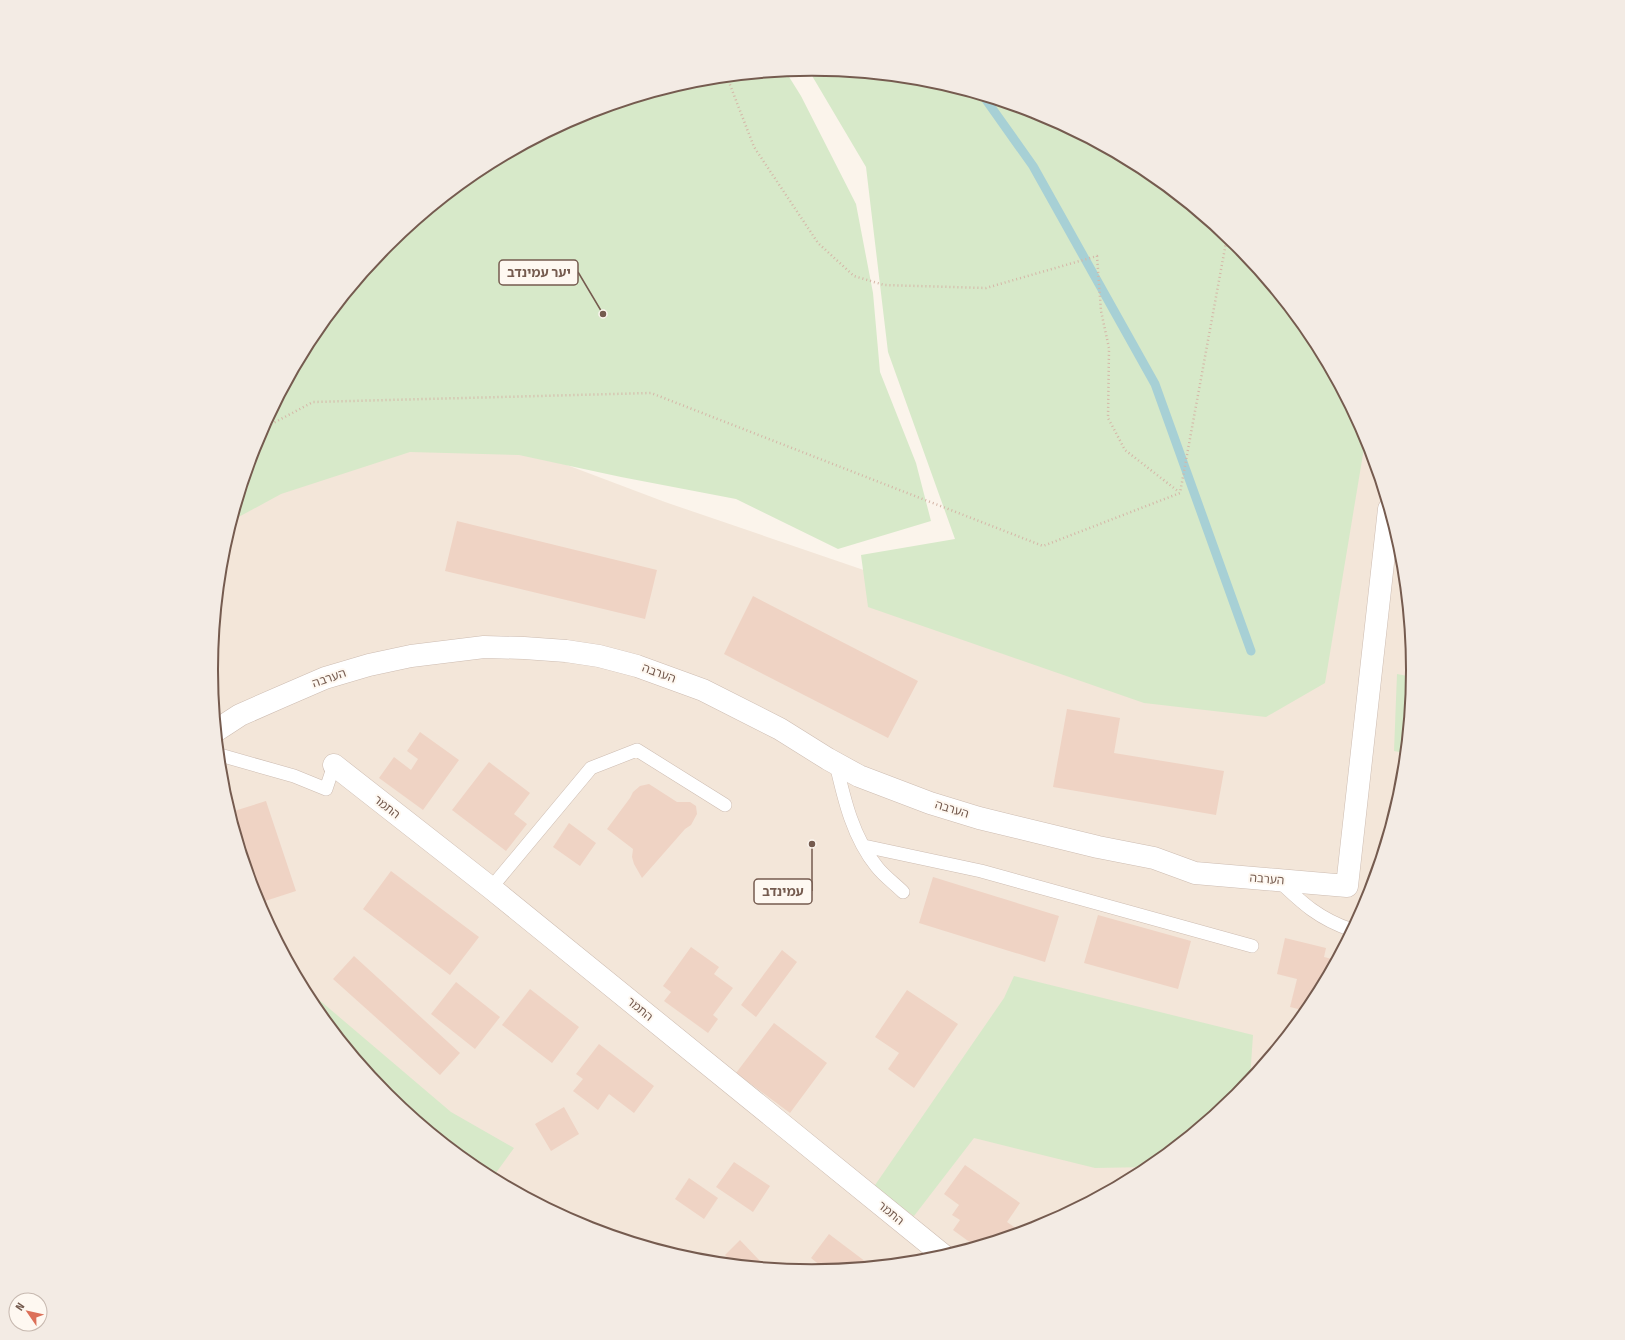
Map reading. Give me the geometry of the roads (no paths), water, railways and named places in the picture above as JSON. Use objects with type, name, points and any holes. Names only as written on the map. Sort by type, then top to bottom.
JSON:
[{"type":"street","name":"הערבה","points":[[222,727],[240,715],[325,678],[368,665],[411,656],[484,647],[566,651],[599,656],[637,666],[703,690],[780,729],[836,764],[859,776],[930,803],[979,818],[1098,847],[1154,858],[1195,873],[1347,886],[1388,522]]},
{"type":"street","name":"התמר","points":[[334,765],[491,888],[938,1251]]},
{"type":"lane","points":[[491,888],[590,768],[637,750],[725,805]]},
{"type":"lane","points":[[225,757],[294,776],[326,790],[334,765]]},
{"type":"lane","points":[[836,764],[847,809],[864,846],[877,867],[904,892]]},
{"type":"lane","points":[[864,846],[981,872],[1252,946]]},
{"type":"lane","points":[[1278,880],[1303,904],[1324,919],[1347,928]]},
{"type":"waterway","points":[[988,103],[1033,166],[1155,384],[1251,651]]},
{"type":"place","name":"יער עמינדב","points":[[603,314]]},
{"type":"place","name":"עמינדב","points":[[812,844]]}]
